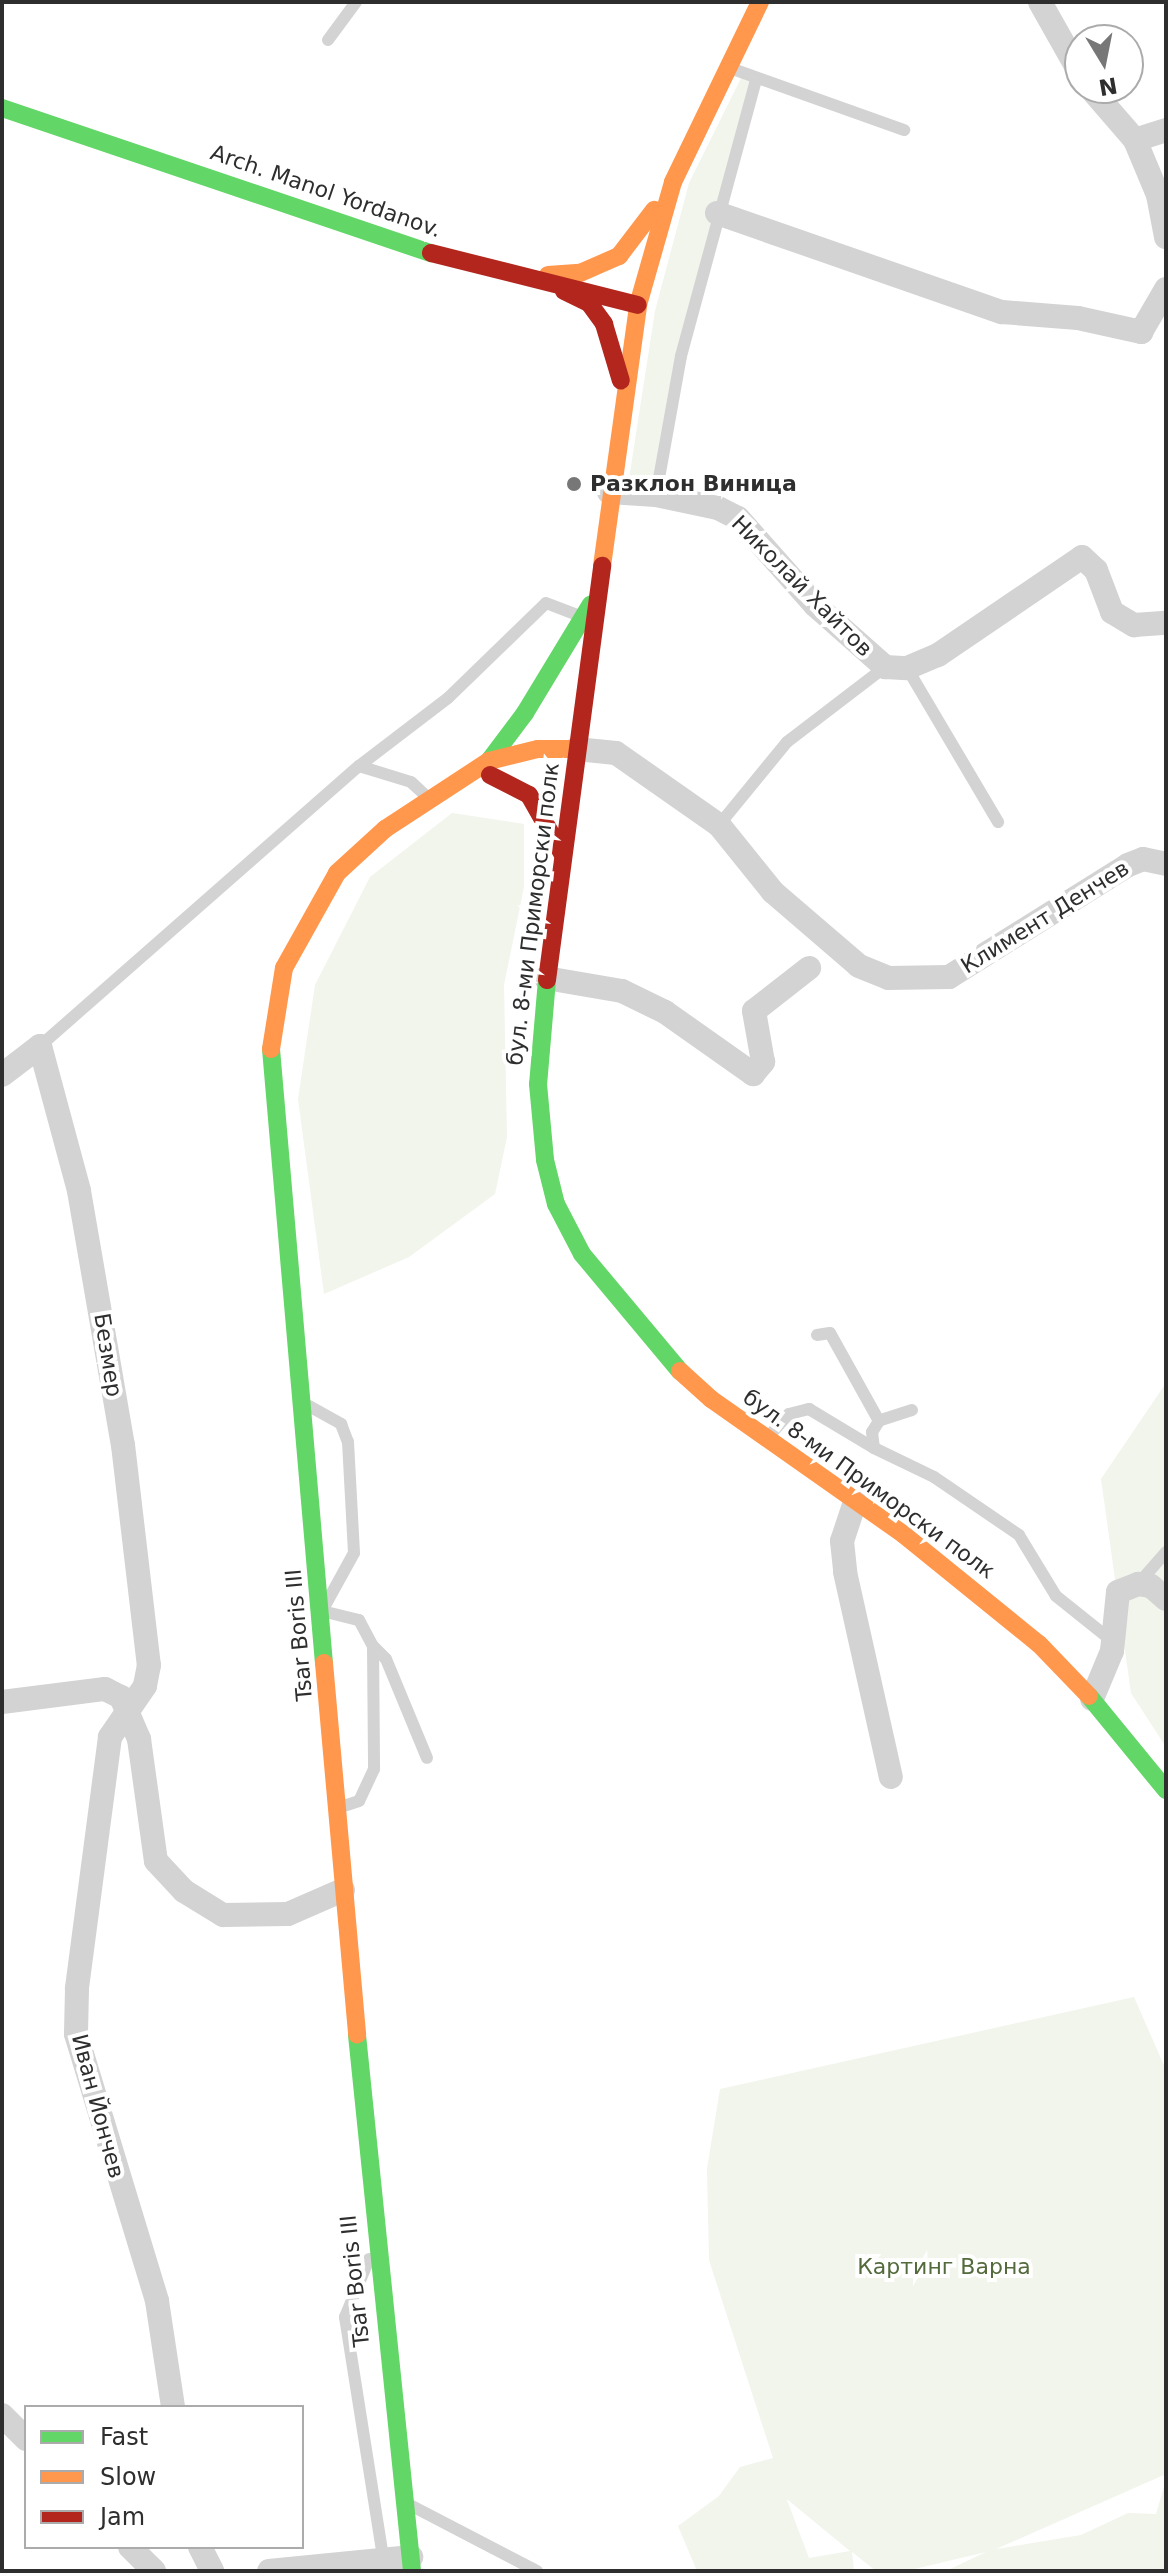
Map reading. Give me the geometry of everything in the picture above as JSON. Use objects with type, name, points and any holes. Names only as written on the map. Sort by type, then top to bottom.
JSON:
[{"type":"street","points":[[514,274],[580,273],[619,256],[673,182],[760,2]]},
{"type":"street","points":[[1040,2],[1064,45]]},
{"type":"street","points":[[1104,104],[1135,140],[1158,195],[1166,237]]},
{"type":"street","name":"Arch. Manol Yordanov.","points":[[2,108],[450,259],[638,305]]},
{"type":"street","points":[[1135,140],[1166,130]]},
{"type":"street","name":"бул. 8-ми Приморски полк","points":[[673,182],[638,305],[623,396],[609,492],[602,585],[576,749],[546,978],[539,1121],[556,1204],[582,1254],[657,1349],[711,1399],[974,1588],[1092,1699],[1166,1790]]},
{"type":"street","points":[[717,213],[1002,312],[1078,318],[1141,332],[1166,289]]},
{"type":"street","points":[[541,281],[589,303],[604,324],[614,344],[623,396]]},
{"type":"street","name":"Николай Хайтов","points":[[609,492],[656,495],[718,508],[738,518],[815,605],[896,667]]},
{"type":"street","points":[[896,667],[938,655],[1082,557],[1096,570],[1112,612],[1134,625],[1166,623]]},
{"type":"street","points":[[490,768],[602,585]]},
{"type":"street","name":"Tsar Boris III","points":[[412,2564],[376,2246],[271,1049],[275,1007],[300,931],[337,873],[428,798],[469,775],[538,749],[576,749]]},
{"type":"street","name":"Климент Денчев","points":[[576,749],[616,753],[719,825],[773,892],[859,966],[888,978],[949,977],[1128,865],[1143,859],[1166,864]]},
{"type":"street","points":[[490,768],[573,774]]},
{"type":"street","points":[[490,768],[529,795],[562,853]]},
{"type":"street","points":[[546,978],[622,991],[665,1012],[753,1074],[763,1062],[754,1011],[809,968]]},
{"type":"street","points":[[2,1075],[40,1046]]},
{"type":"street","name":"Безмер","points":[[40,1046],[79,1191],[123,1445],[149,1665],[145,1686],[130,1712]]},
{"type":"street","points":[[855,1502],[842,1541],[845,1572],[891,1777]]},
{"type":"street","points":[[1092,1699],[1111,1640],[1114,1598],[1138,1584],[1151,1586],[1166,1599]]},
{"type":"street","points":[[2,1702],[105,1689],[121,1697],[139,1739],[156,1861],[184,1891],[223,1915],[243,1918],[288,1914],[343,1890]]},
{"type":"street","name":"Иван Йончев","points":[[130,1712],[110,1737],[77,1989],[76,2034],[138,2252],[157,2301],[173,2405]]},
{"type":"street","points":[[2,2415],[24,2437]]},
{"type":"street","points":[[132,2549],[154,2571]]},
{"type":"street","points":[[201,2549],[212,2571]]},
{"type":"street","points":[[269,2571],[412,2564]]},
{"type":"lane","points":[[328,40],[356,2]]},
{"type":"lane","points":[[727,66],[904,130]]},
{"type":"lane","points":[[656,495],[681,356],[717,213],[756,79]]},
{"type":"lane","points":[[40,1046],[359,766],[448,698],[546,603],[583,617]]},
{"type":"lane","points":[[719,825],[787,742],[896,667],[998,822]]},
{"type":"lane","points":[[359,766],[411,782],[428,798]]},
{"type":"lane","points":[[817,1335],[830,1333],[879,1421]]},
{"type":"lane","points":[[303,1402],[341,1424],[348,1442],[354,1553],[322,1611],[359,1620],[373,1646],[386,1659],[427,1758]]},
{"type":"lane","points":[[766,1439],[789,1414],[809,1409],[874,1448],[934,1477],[1019,1535],[1056,1596],[1111,1640]]},
{"type":"lane","points":[[874,1448],[872,1432],[879,1421],[912,1410]]},
{"type":"lane","points":[[1138,1584],[1166,1552]]},
{"type":"lane","points":[[337,1808],[359,1801],[374,1769],[373,1646]]},
{"type":"lane","points":[[376,2246],[348,2300],[345,2317],[385,2566]]},
{"type":"lane","points":[[403,2502],[537,2571]]},
{"type":"green space","points":[[743,74],[756,79],[724,192],[656,495],[627,492],[655,311],[689,183]]},
{"type":"green space","points":[[452,813],[524,824],[524,887],[504,985],[507,1137],[495,1194],[409,1257],[324,1294],[298,1099],[315,985],[370,877]]},
{"type":"green space","points":[[1166,1383],[1166,1747],[1131,1693],[1101,1479]]},
{"type":"green space","name":"Картинг Варна","points":[[1134,1997],[1166,2070],[1166,2474],[996,2549],[1081,2535],[1128,2513],[1156,2514],[1166,2480],[1166,2571],[946,2571],[986,2552],[906,2571],[876,2571],[852,2552],[854,2571],[697,2571],[678,2526],[719,2496],[740,2467],[773,2458],[709,2260],[707,2169],[720,2089]],"holes":[[[788,2500],[850,2551],[809,2558]]]},
{"type":"traffic: fast","points":[[2,108],[431,253]]},
{"type":"traffic: fast","points":[[489,761],[525,713],[591,604]]},
{"type":"traffic: fast","points":[[547,980],[538,1084],[545,1160],[556,1204],[582,1254],[680,1371]]},
{"type":"traffic: fast","points":[[271,1049],[324,1663]]},
{"type":"traffic: fast","points":[[1089,1696],[1166,1790]]},
{"type":"traffic: fast","points":[[357,2035],[412,2571]]},
{"type":"traffic: slow","points":[[602,566],[638,305],[673,182],[760,2]]},
{"type":"traffic: slow","points":[[548,275],[580,273],[619,256],[654,210]]},
{"type":"traffic: slow","points":[[271,1049],[284,968],[337,873],[385,829],[489,761],[538,749],[576,749]]},
{"type":"traffic: slow","points":[[680,1371],[711,1399],[903,1534],[1039,1644],[1089,1696]]},
{"type":"traffic: slow","points":[[324,1663],[357,2035]]},
{"type":"traffic: jam","points":[[431,253],[638,305]]},
{"type":"traffic: jam","points":[[564,291],[589,303],[604,324],[621,381]]},
{"type":"traffic: jam","points":[[547,980],[602,566]]},
{"type":"traffic: jam","points":[[490,775],[529,795],[562,853]]},
{"type":"place","name":"Разклон Виница","points":[[574,484]]}]
